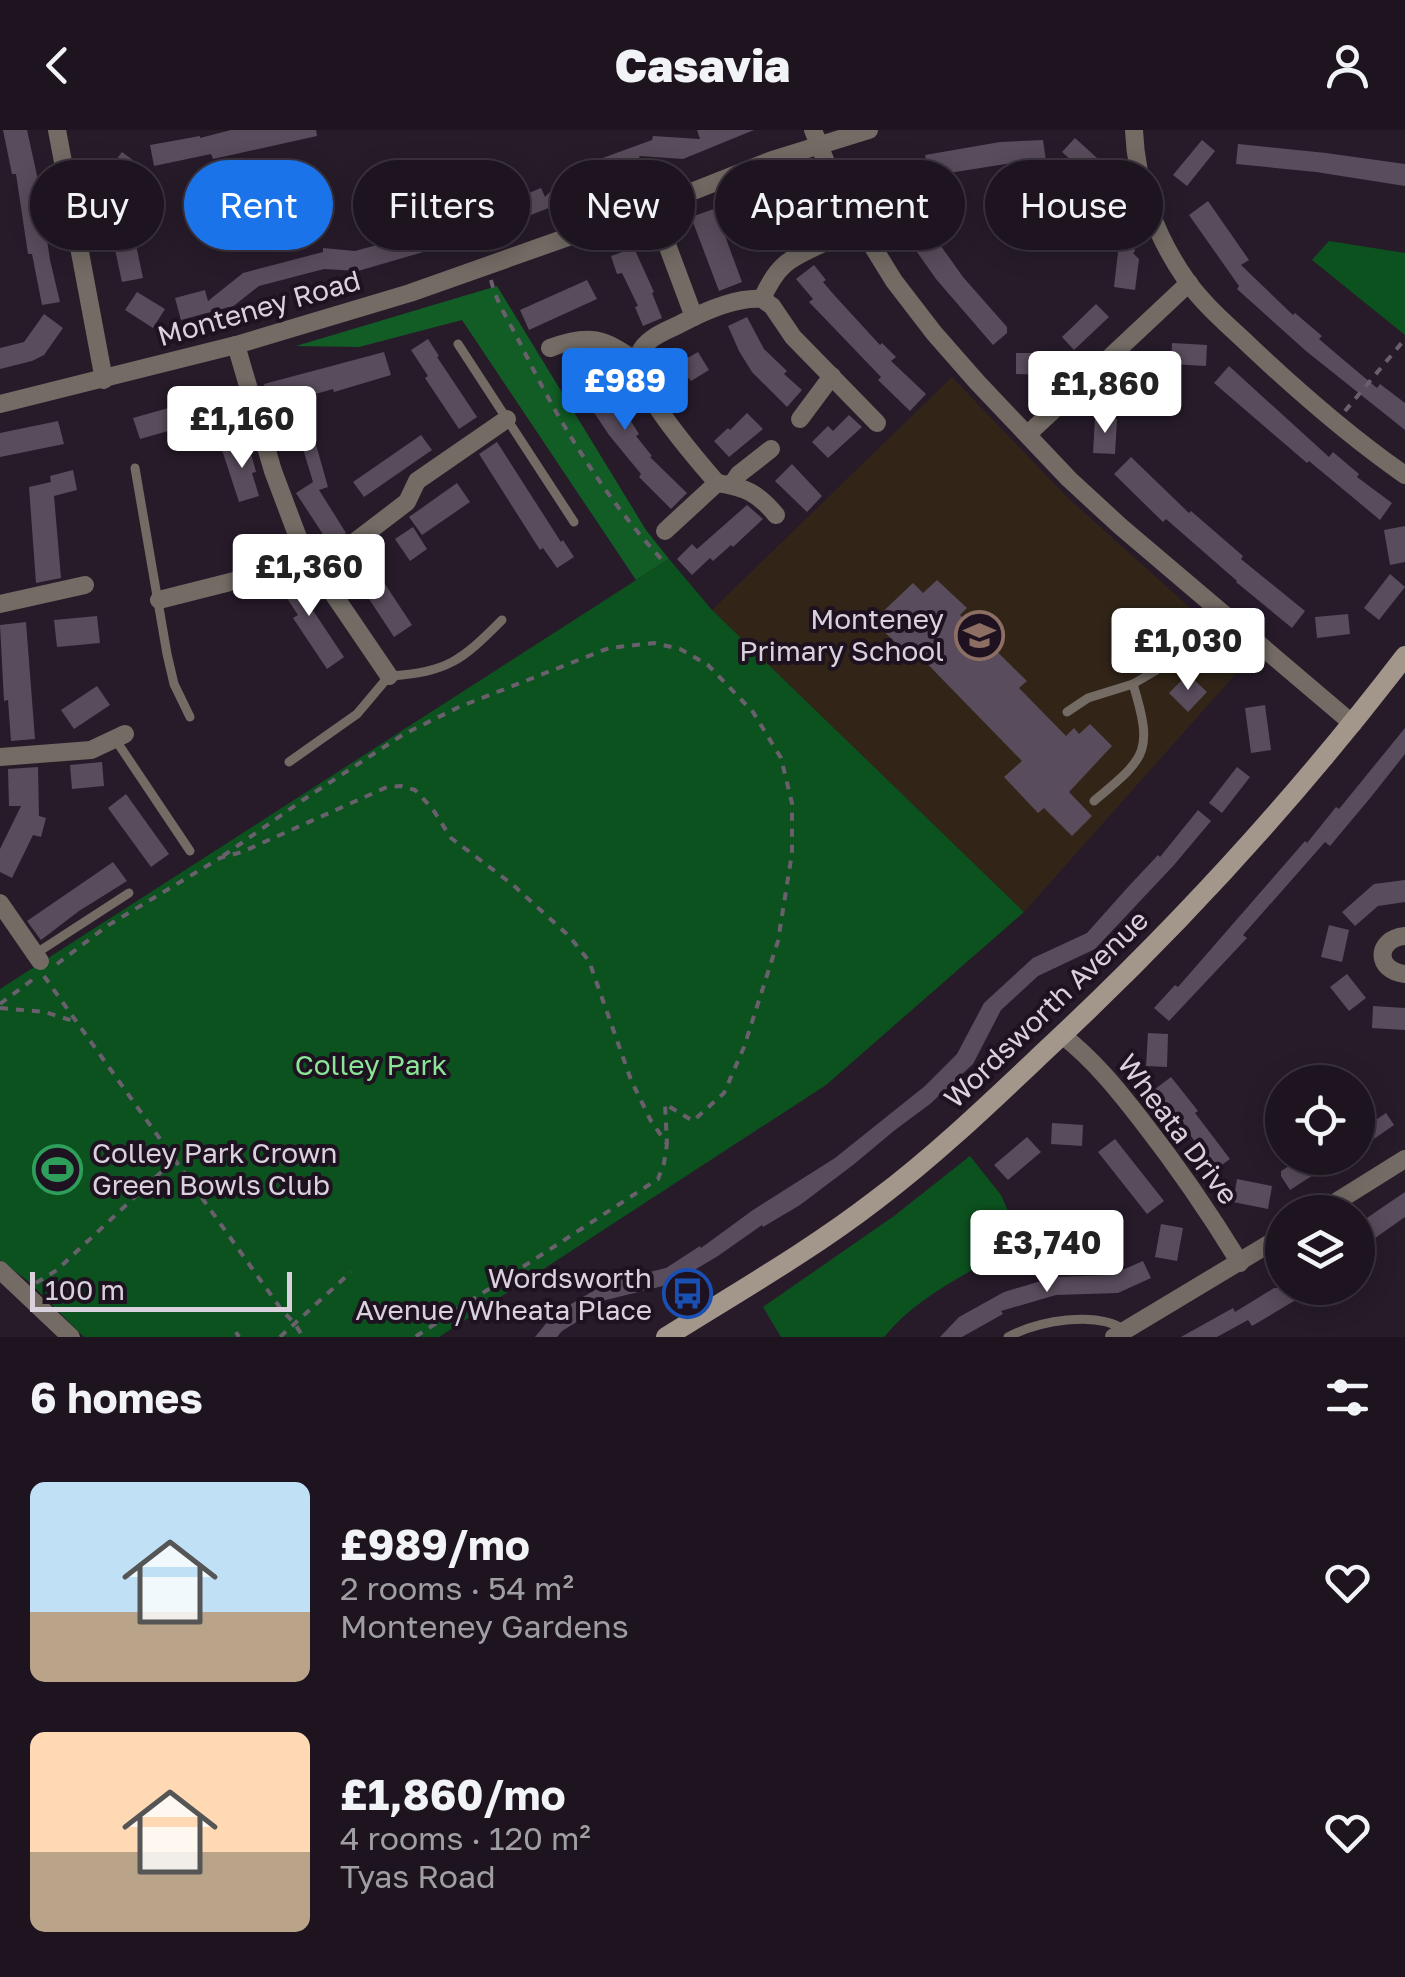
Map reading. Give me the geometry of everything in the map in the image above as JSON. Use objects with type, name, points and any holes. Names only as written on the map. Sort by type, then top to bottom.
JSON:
[{"type":"street","name":"Monteney Road","points":[[695,190],[815,138],[869,130]]},
{"type":"street","points":[[1134,130],[1141,182],[1151,214],[1188,283],[1247,343],[1335,422],[1405,475]]},
{"type":"street","points":[[62,131],[104,380]]},
{"type":"street","points":[[815,138],[836,186],[894,281],[956,358],[1120,526],[1353,724]]},
{"type":"street","name":"Monteney Road","points":[[0,404],[236,345],[410,293],[550,244]]},
{"type":"street","points":[[669,250],[694,317]]},
{"type":"street","points":[[762,298],[780,266],[811,250]]},
{"type":"street","points":[[1028,434],[1188,283]]},
{"type":"street","points":[[776,515],[757,494],[724,484],[670,425],[645,386],[637,362],[649,340],[694,317],[743,300],[762,298],[793,337],[878,424]]},
{"type":"street","points":[[550,348],[574,339],[598,340],[637,362]]},
{"type":"street","points":[[236,345],[272,471],[302,548],[389,676]]},
{"type":"street","points":[[800,419],[832,376]]},
{"type":"street","points":[[318,570],[407,502],[417,481],[507,419]]},
{"type":"street","points":[[665,531],[771,448]]},
{"type":"street","points":[[159,600],[250,578],[302,548]]},
{"type":"street","points":[[0,604],[85,585]]},
{"type":"street","name":"Wordsworth Avenue","points":[[666,1337],[874,1202],[1062,1035],[1126,974],[1257,836],[1353,724],[1405,656]]},
{"type":"street","points":[[0,757],[91,750],[120,737]]},
{"type":"street","points":[[0,903],[39,963]]},
{"type":"street","points":[[1405,936],[1390,939],[1382,957],[1392,972],[1405,974]]},
{"type":"street","name":"Wheata Drive","points":[[1062,1035],[1108,1078],[1168,1154],[1240,1263]]},
{"type":"street","points":[[1347,1195],[1405,1159]]},
{"type":"street","points":[[1120,1334],[1265,1247]]},
{"type":"street","points":[[0,1270],[72,1337]]},
{"type":"lane","points":[[458,344],[574,522]]},
{"type":"lane","points":[[135,468],[174,684],[190,717]]},
{"type":"lane","points":[[1067,712],[1088,698],[1133,684],[1155,671],[1216,608]]},
{"type":"lane","points":[[290,762],[357,714],[389,676],[432,672],[454,663],[502,620]]},
{"type":"lane","points":[[1094,801],[1134,767],[1144,751],[1140,708],[1133,684]]},
{"type":"lane","points":[[120,737],[190,851]]},
{"type":"lane","points":[[39,963],[129,893]]},
{"type":"lane","points":[[1008,1337],[1052,1322],[1082,1319],[1107,1321],[1120,1334]]},
{"type":"path","points":[[488,266],[492,287],[549,401],[599,478],[664,562]]},
{"type":"path","points":[[1335,422],[1405,339]]},
{"type":"path","points":[[0,1006],[34,978],[39,963],[220,858],[404,734],[459,707],[609,648],[654,643],[680,649],[708,665],[753,712],[780,758],[792,803],[792,852],[778,941],[744,1046],[724,1093],[693,1121],[665,1104],[667,1144],[658,1179],[415,1337]]},
{"type":"path","points":[[220,858],[242,852],[387,787],[415,790],[451,838],[512,884],[569,936],[589,961],[631,1080],[650,1121],[667,1144]]},
{"type":"path","points":[[39,963],[77,1023],[303,1337]]},
{"type":"path","points":[[0,1006],[46,1012],[77,1023]]},
{"type":"path","points":[[24,1291],[57,1270],[175,1159]]},
{"type":"path","points":[[280,1337],[351,1272]]},
{"type":"shaded area","name":"Monteney Primary School","points":[[952,377],[1066,496],[1248,660],[1024,912],[712,610]]},
{"type":"green space","points":[[1329,241],[1405,253],[1405,335],[1312,260]]},
{"type":"green space","points":[[497,286],[646,530],[669,559],[636,580],[462,320],[359,347],[296,346]]},
{"type":"green space","name":"Colley Park","points":[[669,559],[712,610],[1024,912],[826,1085],[439,1337],[84,1337],[28,1281],[0,1260],[0,989]]},
{"type":"green space","points":[[970,1156],[1001,1195],[1022,1243],[930,1295],[884,1337],[781,1337],[763,1307],[894,1216]]},
{"type":"building","points":[[3,130],[27,130],[34,160],[30,160],[30,250],[48,250],[60,302],[42,305],[32,254],[28,254],[16,174],[12,174]]},
{"type":"building","points":[[231,130],[316,130],[317,136],[213,159],[211,154],[164,164],[164,160],[153,160],[150,145]]},
{"type":"building","points":[[697,130],[754,130],[683,159],[639,156],[641,160],[597,160],[652,140],[653,136],[700,139]]},
{"type":"building","points":[[1075,138],[1099,160],[1071,160],[1062,152]]},
{"type":"building","points":[[1043,140],[1046,160],[985,160],[985,167],[965,170],[965,160],[926,160],[925,155],[1000,142]]},
{"type":"building","points":[[1202,140],[1215,151],[1187,186],[1173,175]]},
{"type":"building","points":[[1238,144],[1405,164],[1405,186],[1236,164]]},
{"type":"building","points":[[122,152],[133,160],[116,160]]},
{"type":"building","points":[[541,188],[545,197],[550,192],[550,208],[530,215],[530,192]]},
{"type":"building","points":[[1208,201],[1249,260],[1241,265],[1346,362],[1377,388],[1380,384],[1405,403],[1405,430],[1306,351],[1237,289],[1239,286],[1189,215]]},
{"type":"building","points":[[715,209],[715,250],[730,250],[742,282],[719,291],[695,228],[695,216]]},
{"type":"building","points":[[115,250],[137,250],[143,278],[122,282]]},
{"type":"building","points":[[323,250],[430,250],[358,271],[324,269],[259,286],[231,308],[181,320],[175,298],[205,290],[208,301],[243,273]]},
{"type":"building","points":[[635,250],[662,318],[643,326],[635,307],[638,306],[622,273],[617,274],[611,256]]},
{"type":"building","points":[[916,250],[944,250],[1007,327],[1007,333],[993,345]]},
{"type":"building","points":[[1118,250],[1135,250],[1139,259],[1135,290],[1114,287]]},
{"type":"building","points":[[814,265],[835,296],[896,357],[891,361],[926,394],[910,411],[809,302],[813,299],[796,279]]},
{"type":"building","points":[[587,280],[597,299],[529,330],[520,310]]},
{"type":"building","points":[[137,292],[165,309],[153,328],[125,310]]},
{"type":"building","points":[[1096,304],[1109,317],[1074,350],[1062,337]]},
{"type":"building","points":[[44,314],[63,328],[44,355],[0,369],[0,348],[24,342]]},
{"type":"building","points":[[747,317],[764,349],[802,390],[787,407],[752,372],[739,351],[728,326]]},
{"type":"building","points":[[428,339],[477,417],[459,429],[411,350]]},
{"type":"building","points":[[1172,343],[1207,345],[1206,366],[1171,364]]},
{"type":"building","points":[[384,352],[391,375],[270,407],[264,384]]},
{"type":"building","points":[[698,352],[709,370],[668,392],[656,376]]},
{"type":"building","points":[[1016,353],[1050,353],[1050,375],[1016,374]]},
{"type":"building","points":[[584,358],[599,380],[603,377],[650,457],[687,493],[671,509],[639,477],[641,474],[593,411],[597,409],[580,383],[575,387],[564,371]]},
{"type":"building","points":[[1148,366],[1165,378],[1129,413],[1114,398]]},
{"type":"building","points":[[1229,366],[1329,457],[1333,452],[1359,474],[1357,477],[1392,503],[1380,520],[1214,383]]},
{"type":"building","points":[[235,389],[242,410],[140,439],[133,418]]},
{"type":"building","points":[[747,413],[763,429],[729,457],[714,441]]},
{"type":"building","points":[[849,415],[862,427],[828,458],[812,442],[828,426],[833,431]]},
{"type":"building","points":[[1095,418],[1117,419],[1115,454],[1093,453]]},
{"type":"building","points":[[58,421],[64,444],[0,457],[0,433]]},
{"type":"building","points":[[311,427],[328,487],[319,490],[346,533],[330,545],[296,493],[313,482],[303,449],[295,451],[290,433]]},
{"type":"building","points":[[421,435],[432,450],[364,497],[353,482]]},
{"type":"building","points":[[497,442],[574,557],[557,568],[543,548],[540,550],[479,454]]},
{"type":"building","points":[[248,443],[259,496],[239,502],[222,450]]},
{"type":"building","points":[[1131,457],[1189,513],[1305,611],[1292,628],[1166,519],[1163,522],[1114,474]]},
{"type":"building","points":[[792,464],[822,496],[807,512],[775,481]]},
{"type":"building","points":[[73,470],[77,490],[54,496],[61,578],[36,583],[29,487],[51,482],[50,476]]},
{"type":"building","points":[[457,483],[470,502],[422,535],[409,517]]},
{"type":"building","points":[[747,505],[763,519],[733,547],[713,561],[710,558],[692,575],[677,559],[692,544],[697,549]]},
{"type":"building","points":[[1405,526],[1405,562],[1390,565],[1384,530]]},
{"type":"building","points":[[413,527],[427,549],[410,561],[395,539]]},
{"type":"building","points":[[360,554],[374,574],[377,572],[412,625],[394,637],[354,576],[351,578],[343,567]]},
{"type":"building","points":[[293,568],[313,599],[308,603],[344,657],[327,669],[293,618],[298,615],[275,580]]},
{"type":"building","points":[[1390,574],[1405,587],[1379,620],[1364,608]]},
{"type":"building","points":[[937,580],[967,608],[960,615],[1027,681],[1019,688],[1066,736],[1074,728],[1079,734],[1090,724],[1112,746],[1069,792],[1092,816],[1072,836],[1044,808],[1038,813],[1004,777],[1022,761],[907,643],[902,649],[873,621],[913,583],[923,593]]},
{"type":"building","points":[[1348,614],[1350,634],[1317,638],[1315,617]]},
{"type":"building","points":[[97,616],[100,643],[57,647],[54,620]]},
{"type":"building","points":[[26,622],[35,739],[11,741],[8,700],[4,701],[0,625]]},
{"type":"building","points":[[1188,674],[1207,692],[1188,712],[1169,693]]},
{"type":"building","points":[[97,686],[110,705],[74,729],[61,710]]},
{"type":"building","points":[[1265,705],[1271,750],[1251,753],[1245,708]]},
{"type":"building","points":[[1405,728],[1405,754],[1371,797],[1330,846],[1325,842],[1243,935],[1247,938],[1169,1021],[1154,1008],[1175,985],[1178,987],[1336,807],[1339,809]]},
{"type":"building","points":[[102,762],[104,786],[72,789],[70,765]]},
{"type":"building","points":[[38,767],[39,816],[46,818],[41,837],[33,835],[12,878],[0,872],[0,849],[21,806],[9,806],[8,769]]},
{"type":"building","points":[[1237,767],[1250,777],[1222,813],[1209,803]]},
{"type":"building","points":[[126,794],[169,854],[151,867],[108,808]]},
{"type":"building","points":[[1198,810],[1211,821],[1174,865],[1095,949],[1038,976],[1001,1010],[973,1064],[930,1104],[800,1205],[671,1284],[602,1301],[604,1305],[557,1337],[535,1337],[553,1315],[608,1282],[666,1268],[835,1158],[925,1086],[957,1054],[984,1003],[1033,958],[1087,933],[1160,857]]},
{"type":"building","points":[[113,862],[127,881],[41,940],[27,921]]},
{"type":"building","points":[[1405,880],[1405,902],[1378,906],[1355,926],[1342,912],[1374,884]]},
{"type":"building","points":[[1329,925],[1349,930],[1342,962],[1321,957]]},
{"type":"building","points":[[1347,974],[1366,998],[1349,1011],[1330,987]]},
{"type":"building","points":[[1373,1006],[1405,1008],[1405,1030],[1372,1028]]},
{"type":"building","points":[[1148,1033],[1168,1034],[1167,1067],[1146,1066]]},
{"type":"building","points":[[1171,1077],[1230,1159],[1216,1169],[1155,1089]]},
{"type":"building","points":[[1386,1113],[1394,1125],[1375,1138],[1375,1120]]},
{"type":"building","points":[[1052,1123],[1083,1125],[1082,1146],[1051,1144]]},
{"type":"building","points":[[1027,1137],[1041,1152],[1008,1180],[994,1165]]},
{"type":"building","points":[[1115,1139],[1164,1201],[1147,1214],[1098,1152]]},
{"type":"building","points":[[1281,1175],[1313,1175],[1290,1190]]},
{"type":"building","points":[[1237,1179],[1272,1186],[1270,1195],[1265,1195],[1265,1208],[1233,1202]]},
{"type":"building","points":[[1405,1192],[1405,1217],[1375,1238],[1375,1212]]},
{"type":"building","points":[[1161,1224],[1183,1228],[1177,1261],[1155,1257]]},
{"type":"building","points":[[1143,1261],[1151,1278],[1118,1293],[1056,1295],[1001,1311],[1003,1314],[962,1337],[940,1337],[959,1317],[1004,1292],[1054,1277],[1111,1275]]},
{"type":"building","points":[[1265,1294],[1265,1305],[1287,1305],[1252,1326],[1248,1320],[1217,1337],[1181,1337],[1233,1308],[1235,1312]]},
{"type":"place","name":"Monteney Primary School","points":[[979,635]]},
{"type":"place","name":"Colley Park Crown Green Bowls Club","points":[[57,1169]]},
{"type":"place","name":"Wordsworth Avenue/Wheata Place","points":[[687,1294]]}]
